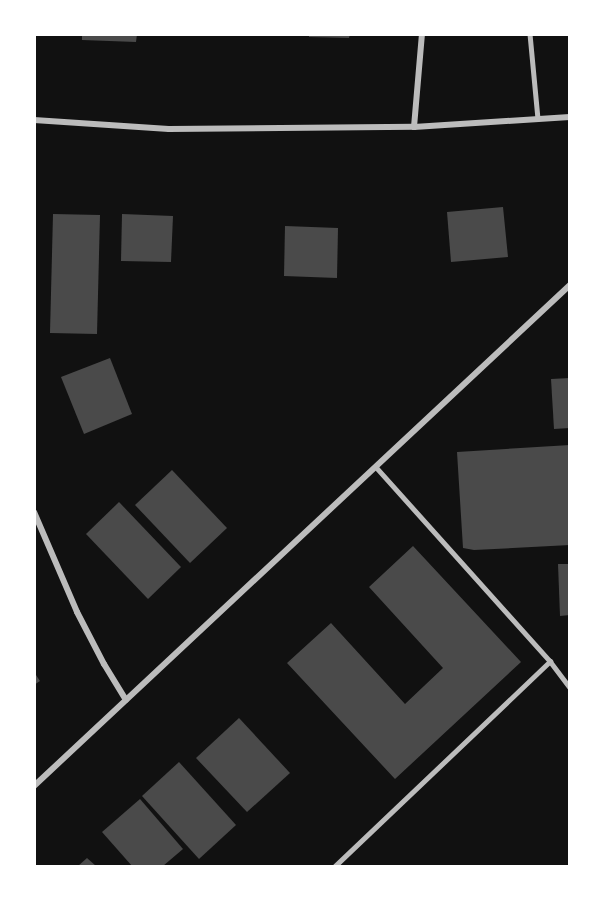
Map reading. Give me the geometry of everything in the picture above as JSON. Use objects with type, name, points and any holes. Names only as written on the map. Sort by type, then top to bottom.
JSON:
[{"type":"street","points":[[414,127],[422,34]]},
{"type":"street","points":[[34,120],[169,129],[414,127],[570,117]]},
{"type":"street","points":[[34,786],[570,285]]},
{"type":"street","points":[[34,512],[77,612],[126,700]]},
{"type":"lane","points":[[530,34],[538,118]]},
{"type":"lane","points":[[376,467],[550,661],[570,688]]},
{"type":"lane","points":[[335,867],[550,661]]},
{"type":"building","points":[[82,34],[137,34],[136,42],[82,40]]},
{"type":"building","points":[[309,34],[350,34],[349,38],[309,37]]},
{"type":"building","points":[[503,207],[508,257],[451,262],[447,212]]},
{"type":"building","points":[[53,214],[100,215],[97,334],[50,333]]},
{"type":"building","points":[[122,214],[173,216],[171,262],[121,261]]},
{"type":"building","points":[[285,226],[338,228],[337,278],[284,276]]},
{"type":"building","points":[[110,358],[132,414],[84,434],[61,377]]},
{"type":"building","points":[[570,378],[570,428],[554,429],[551,379]]},
{"type":"building","points":[[570,445],[570,545],[474,550],[463,548],[457,452]]},
{"type":"building","points":[[172,470],[227,528],[190,563],[135,505]]},
{"type":"building","points":[[119,502],[181,567],[148,599],[86,534]]},
{"type":"building","points":[[413,546],[521,662],[395,779],[287,663],[331,623],[405,704],[443,668],[369,587]]},
{"type":"building","points":[[558,564],[570,564],[570,615],[560,616]]},
{"type":"building","points":[[34,672],[40,681],[34,685]]},
{"type":"building","points":[[239,718],[290,773],[247,812],[196,758]]},
{"type":"building","points":[[179,762],[236,825],[199,859],[142,796]]},
{"type":"building","points":[[140,799],[183,849],[163,866],[132,866],[102,832]]},
{"type":"building","points":[[87,858],[96,866],[78,866]]}]
